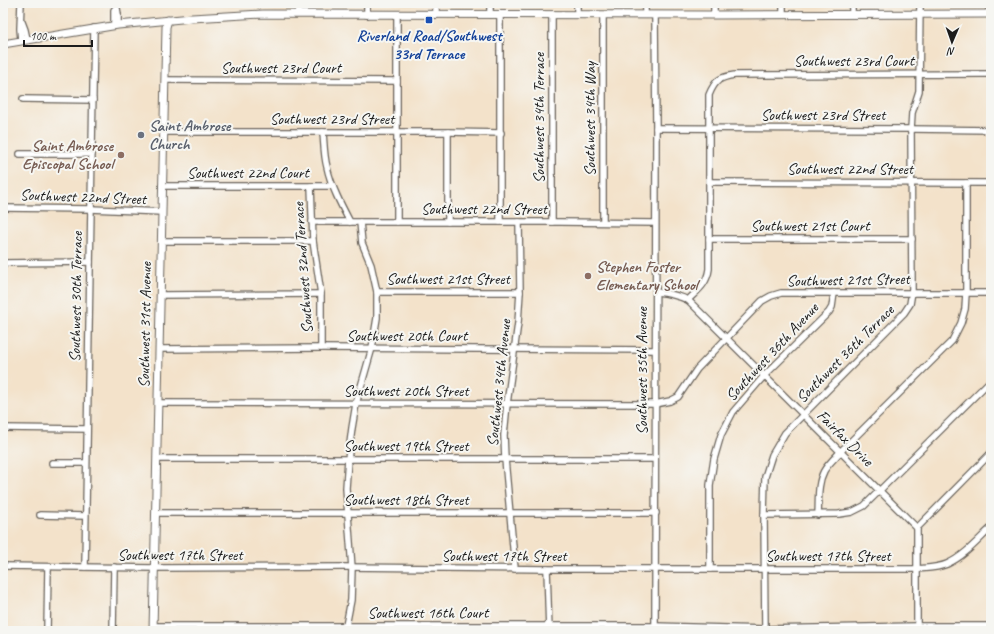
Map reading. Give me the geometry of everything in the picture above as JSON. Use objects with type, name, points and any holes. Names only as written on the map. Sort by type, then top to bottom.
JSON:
[{"type":"street","points":[[21,3],[21,20],[24,40]]},
{"type":"street","points":[[298,3],[298,14]]},
{"type":"street","points":[[367,3],[367,15]]},
{"type":"street","points":[[436,3],[436,15]]},
{"type":"street","points":[[490,3],[490,15]]},
{"type":"street","points":[[577,3],[577,15]]},
{"type":"street","points":[[644,14],[645,3]]},
{"type":"street","points":[[714,3],[714,15]]},
{"type":"street","points":[[783,3],[783,15]]},
{"type":"street","points":[[852,3],[852,14]]},
{"type":"street","name":"Southwest 36th Terrace","points":[[765,630],[765,477],[772,455],[785,433],[904,313],[910,304],[912,292],[911,128],[912,113],[919,91],[920,3]]},
{"type":"street","points":[[3,44],[116,25],[263,14],[990,14],[989,3]]},
{"type":"street","points":[[116,5],[114,10],[116,25]]},
{"type":"street","points":[[397,15],[397,222]]},
{"type":"street","points":[[500,15],[500,222]]},
{"type":"street","name":"Southwest 34th Terrace","points":[[552,15],[552,222]]},
{"type":"street","name":"Southwest 34th Way","points":[[603,15],[603,222]]},
{"type":"street","name":"Southwest 35th Avenue","points":[[655,15],[655,629]]},
{"type":"street","name":"Southwest 31st Avenue","points":[[153,629],[164,80],[166,27],[168,20]]},
{"type":"street","name":"Southwest 30th Terrace","points":[[85,567],[94,28]]},
{"type":"street","name":"Southwest 23rd Court","points":[[709,128],[710,95],[713,86],[725,76],[735,74],[991,74]]},
{"type":"street","name":"Southwest 23rd Court","points":[[164,80],[397,81]]},
{"type":"street","points":[[23,99],[93,100]]},
{"type":"street","name":"Southwest 23rd Street","points":[[656,128],[911,128],[991,130]]},
{"type":"street","points":[[688,300],[708,278],[710,182],[709,128]]},
{"type":"street","name":"Southwest 23rd Street","points":[[163,132],[500,133]]},
{"type":"street","points":[[323,132],[327,168],[333,186],[350,222]]},
{"type":"street","points":[[448,132],[448,222]]},
{"type":"street","points":[[20,154],[92,154]]},
{"type":"street","name":"Southwest 22nd Street","points":[[710,182],[912,182],[991,184]]},
{"type":"street","points":[[818,514],[819,489],[821,478],[825,470],[840,452],[952,341],[961,323],[965,309],[966,293],[966,183]]},
{"type":"street","name":"Southwest 22nd Court","points":[[162,186],[333,186]]},
{"type":"street","name":"Southwest 32nd Terrace","points":[[311,186],[313,240],[321,294],[321,348]]},
{"type":"street","name":"Southwest 22nd Street","points":[[3,208],[91,209],[162,212]]},
{"type":"street","name":"Southwest 22nd Street","points":[[312,222],[655,223]]},
{"type":"street","points":[[346,628],[351,600],[352,568],[346,488],[348,460],[356,404],[372,348],[377,318],[377,292],[371,265],[362,243],[360,222]]},
{"type":"street","name":"Southwest 34th Avenue","points":[[515,569],[504,459],[504,435],[518,323],[520,292],[519,222]]},
{"type":"street","name":"Southwest 21st Court","points":[[709,239],[912,239]]},
{"type":"street","points":[[161,241],[313,240]]},
{"type":"street","points":[[3,263],[90,262]]},
{"type":"street","name":"Southwest 21st Street","points":[[377,292],[520,292]]},
{"type":"street","name":"Fairfax Drive","points":[[656,292],[669,293],[688,300],[917,528]]},
{"type":"street","name":"Southwest 21st Street","points":[[655,404],[670,401],[678,397],[697,369],[762,301],[771,296],[781,293],[991,293]]},
{"type":"street","name":"Southwest 36th Avenue","points":[[710,568],[710,485],[714,459],[721,435],[733,412],[764,376],[832,307],[834,293]]},
{"type":"street","points":[[160,295],[321,294]]},
{"type":"street","name":"Southwest 20th Court","points":[[159,349],[372,348],[655,350]]},
{"type":"street","points":[[764,515],[839,514],[852,512],[864,506],[991,380]]},
{"type":"street","name":"Southwest 20th Street","points":[[158,403],[655,404]]},
{"type":"street","points":[[3,428],[87,429]]},
{"type":"street","points":[[917,628],[917,528],[991,453]]},
{"type":"street","name":"Southwest 19th Street","points":[[157,459],[655,459]]},
{"type":"street","points":[[52,463],[86,463]]},
{"type":"street","name":"Southwest 18th Street","points":[[156,514],[656,513]]},
{"type":"street","points":[[40,515],[85,516]]},
{"type":"street","name":"Southwest 17th Street","points":[[3,566],[154,568],[916,569],[931,568],[947,564],[963,554],[991,528]]},
{"type":"street","points":[[47,631],[48,567]]},
{"type":"street","points":[[113,631],[114,567]]},
{"type":"street","points":[[547,569],[549,629]]},
{"type":"street","name":"Southwest 16th Court","points":[[153,629],[346,628],[765,630],[991,626]]},
{"type":"place","name":"Riverland Road/Southwest 33rd Terrace","points":[[429,20]]},
{"type":"place","name":"Saint Ambrose Church","points":[[141,135]]},
{"type":"place","name":"Saint Ambrose Episcopal School","points":[[121,155]]},
{"type":"place","name":"Stephen Foster Elementary School","points":[[588,276]]}]
